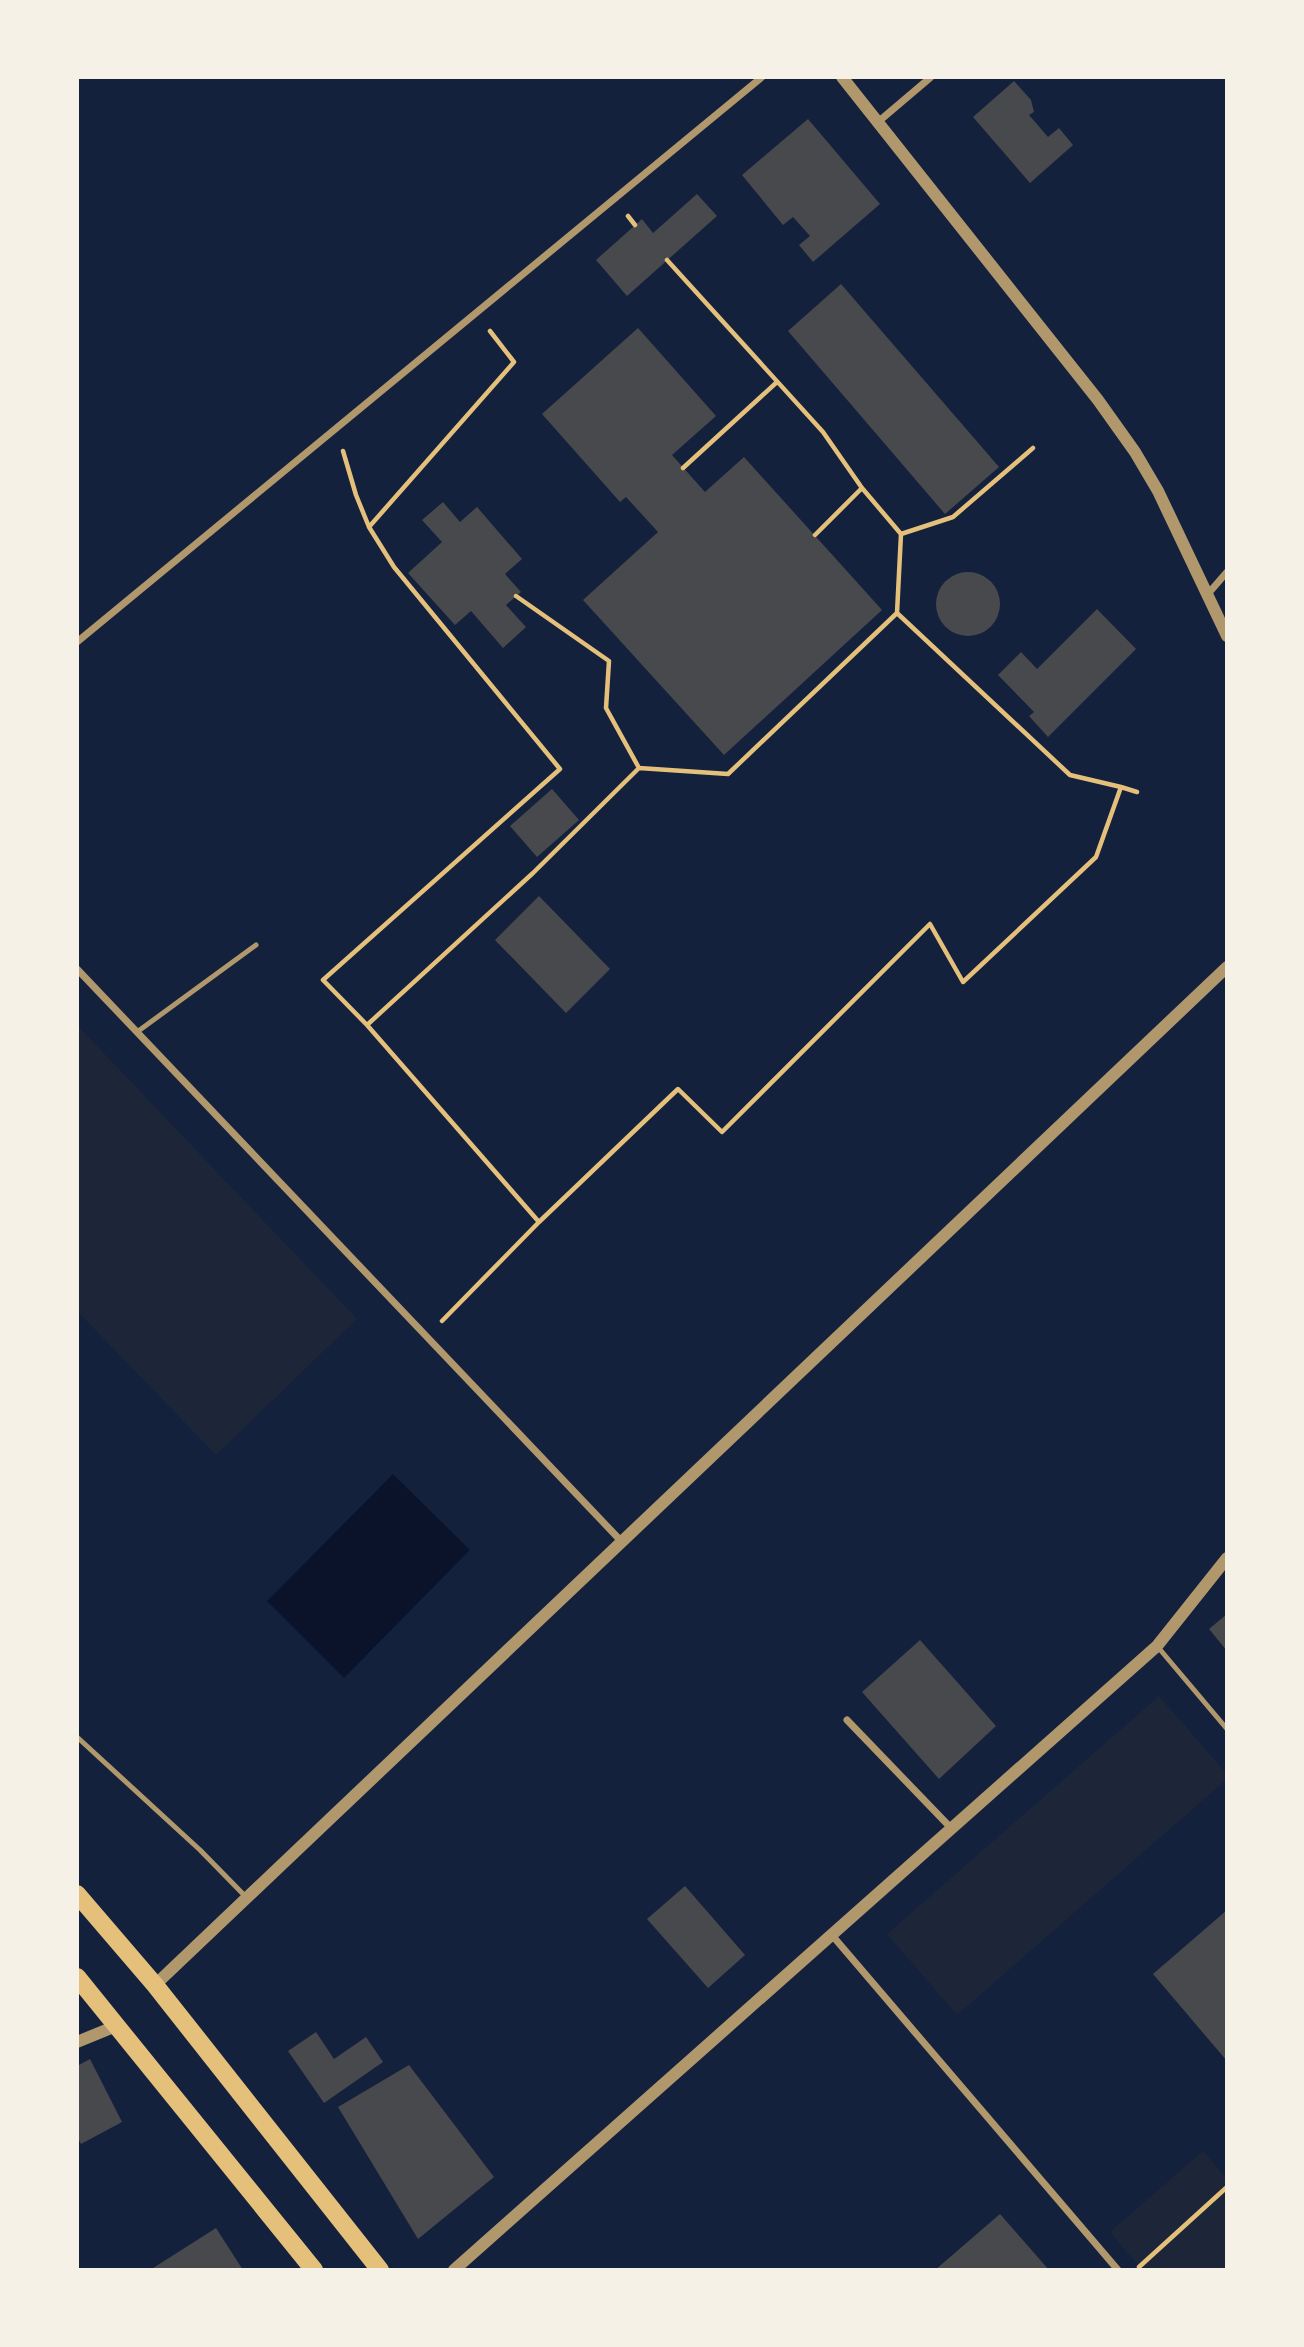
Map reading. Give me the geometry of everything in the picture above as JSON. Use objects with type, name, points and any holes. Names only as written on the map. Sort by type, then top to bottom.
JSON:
[{"type":"main road","points":[[77,1894],[155,1985],[380,2270]]},
{"type":"main road","points":[[77,1977],[314,2270]]},
{"type":"street","points":[[77,642],[762,77]]},
{"type":"street","points":[[842,77],[1098,400],[1135,452],[1190,556],[1206,596],[1227,636]]},
{"type":"street","points":[[878,122],[931,77]]},
{"type":"street","points":[[1206,596],[1227,572]]},
{"type":"street","points":[[155,1985],[1227,967]]},
{"type":"street","points":[[77,969],[622,1542]]},
{"type":"street","points":[[454,2270],[1157,1646],[1227,1558]]},
{"type":"street","points":[[847,1720],[951,1828]]},
{"type":"street","points":[[831,1934],[1118,2270]]},
{"type":"street","points":[[77,2042],[116,2026]]},
{"type":"lane","points":[[137,1032],[256,945]]},
{"type":"lane","points":[[1157,1646],[1227,1729]]},
{"type":"lane","points":[[77,1737],[200,1850],[247,1898]]},
{"type":"path","points":[[367,1025],[533,873],[639,768],[728,774],[897,612],[901,534],[862,488],[823,432],[667,260]]},
{"type":"path","points":[[369,527],[514,362],[475,313]]},
{"type":"path","points":[[684,468],[777,382]]},
{"type":"path","points":[[336,428],[356,495],[369,527],[394,567],[560,769],[323,980],[367,1025],[539,1222]]},
{"type":"path","points":[[901,534],[953,517],[1033,448]]},
{"type":"path","points":[[815,535],[862,488]]},
{"type":"path","points":[[516,596],[609,661],[606,708],[639,768]]},
{"type":"path","points":[[897,612],[1070,775],[1137,792]]},
{"type":"path","points":[[426,1337],[539,1222],[678,1089],[722,1132],[930,924],[963,982],[1096,857],[1121,787]]},
{"type":"path","points":[[1135,2270],[1227,2187]]},
{"type":"shaded area","points":[[77,1025],[357,1319],[216,1455],[77,1311]]},
{"type":"shaded area","points":[[393,1474],[470,1550],[344,1678],[267,1601]]},
{"type":"shaded area","points":[[1159,1696],[1227,1774],[1227,1779],[957,2015],[887,1934]]},
{"type":"shaded area","points":[[1203,2151],[1227,2179],[1227,2270],[1142,2270],[1110,2232]]},
{"type":"building","points":[[1014,81],[1031,100],[1034,112],[1029,115],[1048,137],[1059,128],[1073,145],[1030,183],[973,117]]},
{"type":"building","points":[[808,119],[880,204],[813,262],[799,245],[810,236],[793,217],[783,225],[742,175]]},
{"type":"building","points":[[697,194],[717,216],[627,296],[596,260],[642,219],[653,233]]},
{"type":"building","points":[[841,284],[999,467],[945,514],[788,331]]},
{"type":"building","points":[[638,328],[716,416],[672,455],[705,492],[744,457],[882,610],[724,755],[583,600],[658,532],[626,497],[620,502],[542,414]]},
{"type":"building","points":[[443,502],[460,522],[477,507],[522,559],[505,574],[521,592],[506,605],[526,627],[503,648],[471,611],[455,625],[408,573],[442,542],[422,520]]},
{"type":"building","points":[[962,572],[974,572],[991,581],[998,592],[998,616],[991,627],[974,636],[962,636],[950,631],[941,622],[936,610],[936,598],[941,586],[950,577]]},
{"type":"building","points":[[1097,609],[1136,649],[1048,737],[1029,716],[1034,712],[998,675],[1021,652],[1037,669]]},
{"type":"building","points":[[552,789],[579,820],[537,857],[510,826]]},
{"type":"building","points":[[539,896],[610,969],[566,1013],[495,940]]},
{"type":"building","points":[[1227,1614],[1227,1651],[1209,1629]]},
{"type":"building","points":[[920,1640],[996,1726],[939,1779],[862,1692]]},
{"type":"building","points":[[685,1886],[745,1955],[708,1988],[647,1919]]},
{"type":"building","points":[[1227,1910],[1227,2061],[1153,1974]]},
{"type":"building","points":[[316,2032],[334,2059],[366,2037],[383,2062],[324,2103],[288,2051]]},
{"type":"building","points":[[90,2059],[122,2122],[81,2144],[77,2136],[77,2066]]},
{"type":"building","points":[[409,2065],[494,2177],[418,2239],[338,2107]]},
{"type":"building","points":[[1000,2214],[1049,2270],[935,2270]]},
{"type":"building","points":[[216,2228],[243,2270],[150,2270]]}]
